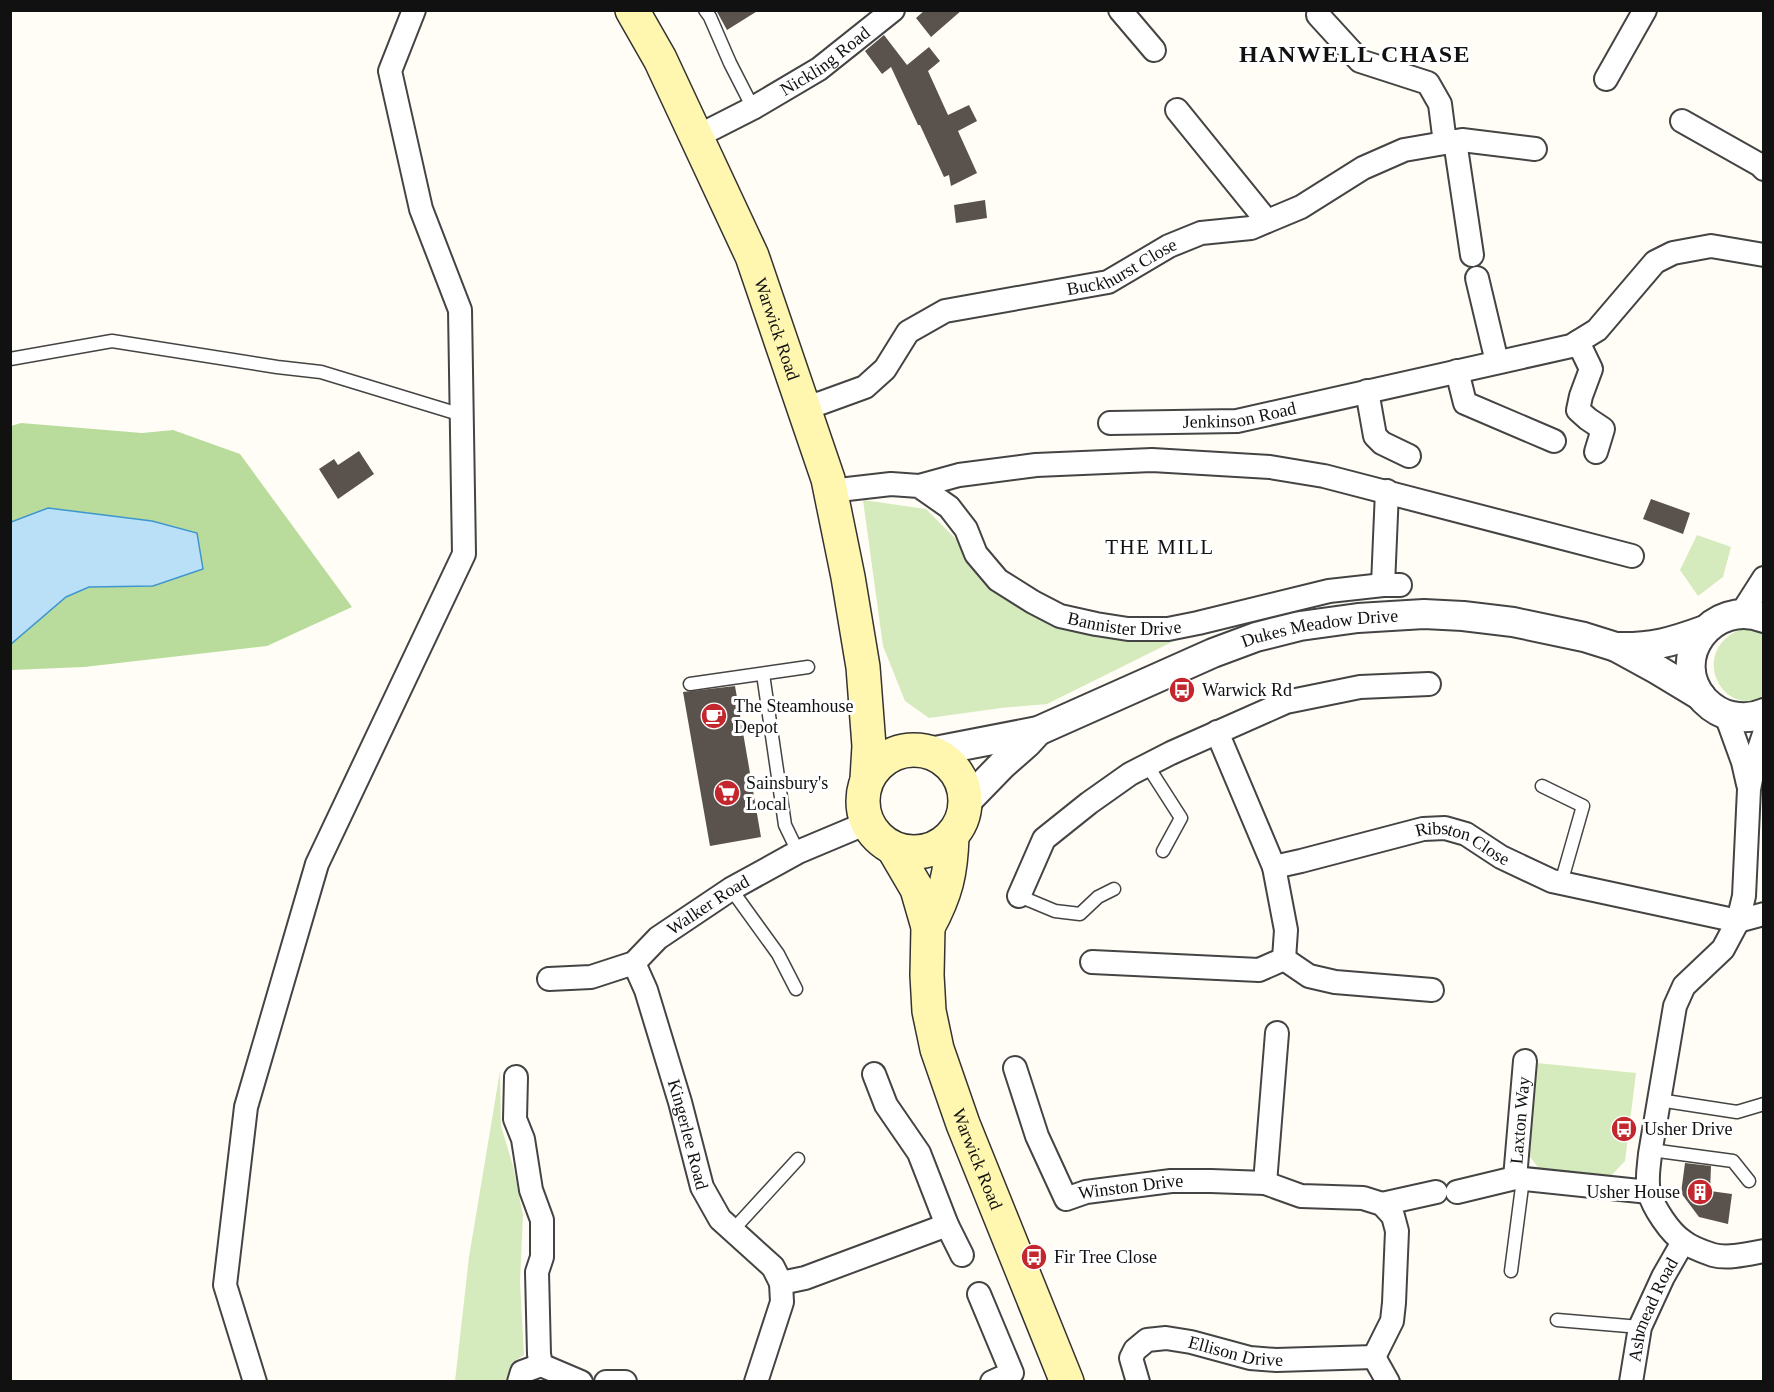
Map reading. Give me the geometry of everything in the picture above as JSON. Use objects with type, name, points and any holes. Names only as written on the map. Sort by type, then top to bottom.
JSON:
[{"type":"main road","name":"Warwick Road","points":[[632,10],[660,59],[752,256],[828,479],[863,667],[869,746],[867,779]]},
{"type":"main road","name":"Warwick Road","points":[[863,667],[878,708],[919,750]]},
{"type":"main road","points":[[919,750],[945,759],[956,771],[963,786],[966,802],[962,820],[952,836],[940,846],[925,851],[909,852],[893,848],[883,842],[867,823],[863,808],[863,793],[867,779],[876,766],[889,756],[919,750]]},
{"type":"main road","name":"Warwick Road","points":[[928,927],[941,902],[947,883],[952,858],[952,836]]},
{"type":"main road","name":"Warwick Road","points":[[893,848],[917,890],[928,927],[929,1011],[938,1049],[963,1124],[1067,1382]]},
{"type":"street","points":[[255,1382],[225,1285],[246,1107],[317,864],[464,554],[460,310],[421,209],[390,71],[414,10]]},
{"type":"street","name":"Nickling Road","points":[[696,137],[753,108],[819,69],[893,10]]},
{"type":"street","points":[[1120,10],[1154,50]]},
{"type":"street","points":[[1606,79],[1645,10]]},
{"type":"street","points":[[1318,15],[1360,61],[1428,83],[1440,104],[1450,142],[1472,255]]},
{"type":"street","points":[[1177,110],[1267,221]]},
{"type":"street","points":[[1682,121],[1764,169]]},
{"type":"street","name":"Buckhurst Close","points":[[802,407],[821,403],[865,387],[885,369],[908,332],[945,311],[1108,282],[1169,246],[1201,233],[1251,228],[1301,207],[1364,168],[1404,150],[1462,140],[1535,149]]},
{"type":"street","name":"Jenkinson Road","points":[[1110,423],[1237,421],[1572,346],[1597,330],[1655,262],[1673,253],[1711,246],[1764,255]]},
{"type":"street","points":[[1477,278],[1497,362]]},
{"type":"street","points":[[1578,342],[1591,369],[1578,410],[1603,429],[1596,452]]},
{"type":"street","points":[[1457,371],[1465,403],[1554,441]]},
{"type":"street","points":[[1367,391],[1375,436],[1382,443],[1409,456]]},
{"type":"street","points":[[830,491],[891,484],[919,486],[958,475],[1036,465],[1152,460],[1270,467],[1324,476],[1387,491],[1632,556]]},
{"type":"street","name":"Bannister Drive","points":[[919,486],[949,507],[966,529],[976,554],[998,580],[1060,616],[1128,629],[1168,628],[1198,623],[1329,591],[1392,585],[1387,491]]},
{"type":"street","points":[[1752,616],[1764,578]]},
{"type":"street","name":"Dukes Meadow Drive","points":[[919,750],[1038,731],[1192,662],[1256,637],[1300,626],[1346,619],[1424,614],[1513,622],[1617,647],[1701,696],[1716,711],[1726,715]]},
{"type":"street","name":"Dukes Meadow Drive","points":[[1617,647],[1642,647],[1674,641],[1705,630],[1720,619],[1752,616]]},
{"type":"street","points":[[1701,696],[1691,674],[1691,662],[1698,639],[1705,630]]},
{"type":"street","points":[[1019,896],[1044,839],[1089,803],[1147,765],[1286,702],[1360,687],[1429,684]]},
{"type":"street","points":[[1726,715],[1742,718],[1764,713]]},
{"type":"street","points":[[1726,715],[1743,762],[1749,789]]},
{"type":"street","name":"Dukes Meadow Drive","points":[[966,802],[1038,731]]},
{"type":"street","points":[[1216,732],[1274,867],[1286,930],[1284,959]]},
{"type":"street","points":[[1764,734],[1749,789],[1744,896],[1738,921],[1723,948],[1684,986],[1675,1006],[1648,1177],[1649,1192],[1657,1210],[1667,1226],[1683,1242],[1714,1255],[1741,1255],[1764,1251]]},
{"type":"street","name":"Walker Road","points":[[549,979],[591,977],[634,963],[658,938],[731,889],[798,852],[867,823]]},
{"type":"street","name":"Ribston Close","points":[[1274,867],[1423,829],[1445,828],[1466,834],[1501,857],[1552,881],[1738,921]]},
{"type":"street","points":[[1738,921],[1764,914]]},
{"type":"street","points":[[1092,962],[1259,970],[1284,959]]},
{"type":"street","points":[[1284,959],[1309,976],[1335,982],[1432,990]]},
{"type":"street","name":"Kingerlee Road","points":[[634,963],[646,990],[680,1102],[702,1187],[720,1219],[773,1267],[781,1283]]},
{"type":"street","points":[[1265,1183],[1276,1033]]},
{"type":"street","name":"Laxton Way","points":[[1519,1178],[1525,1061]]},
{"type":"street","name":"Winston Drive","points":[[1015,1068],[1037,1136],[1066,1199],[1086,1192],[1171,1181],[1265,1183],[1301,1196],[1363,1198],[1382,1204]]},
{"type":"street","points":[[874,1074],[886,1105],[919,1153],[947,1225],[962,1255]]},
{"type":"street","points":[[516,1077],[515,1119],[523,1139],[531,1190],[542,1220],[542,1257],[537,1272],[541,1365]]},
{"type":"street","name":"Laxton Way","points":[[1382,1204],[1519,1178],[1649,1192]]},
{"type":"street","points":[[1382,1204],[1393,1216],[1397,1231],[1392,1321],[1374,1357],[1388,1382]]},
{"type":"street","points":[[756,1382],[782,1302],[781,1283],[805,1278],[947,1225]]},
{"type":"street","name":"Ashmead Road","points":[[1631,1382],[1640,1327],[1662,1277],[1683,1242]]},
{"type":"street","points":[[979,1294],[1007,1379]]},
{"type":"street","name":"Ellison Drive","points":[[1138,1382],[1131,1358],[1135,1350],[1147,1340],[1166,1338],[1191,1342],[1250,1358],[1276,1360],[1374,1357]]},
{"type":"street","points":[[519,1382],[522,1372],[541,1365],[581,1382]]},
{"type":"street","points":[[606,1382],[625,1382]]},
{"type":"lane","points":[[705,10],[753,108]]},
{"type":"lane","points":[[10,359],[112,340],[321,372],[462,415]]},
{"type":"lane","points":[[690,684],[808,666]]},
{"type":"lane","points":[[763,674],[785,825],[798,852]]},
{"type":"lane","points":[[1147,765],[1181,818],[1163,850]]},
{"type":"lane","points":[[1542,786],[1582,806],[1561,883]]},
{"type":"lane","points":[[731,889],[778,954],[796,988]]},
{"type":"lane","points":[[1019,896],[1055,911],[1080,914],[1098,897],[1114,889]]},
{"type":"lane","points":[[1659,1100],[1737,1112],[1764,1104]]},
{"type":"lane","points":[[1651,1150],[1733,1161],[1749,1181]]},
{"type":"lane","points":[[732,1231],[798,1159]]},
{"type":"lane","points":[[1511,1271],[1519,1178]]},
{"type":"lane","points":[[1557,1320],[1640,1327]]},
{"type":"green space","points":[[21,423],[142,433],[173,430],[240,454],[352,607],[267,646],[84,667],[11,670],[10,644],[66,597],[90,587],[153,586],[48,508],[11,522],[11,426]]},
{"type":"green space","points":[[863,500],[926,509],[1017,603],[1186,635],[1047,704],[929,718],[905,701],[883,646]]},
{"type":"green space","points":[[1697,535],[1731,547],[1723,577],[1698,596],[1680,570]]},
{"type":"green space","points":[[1745,628],[1763,630],[1763,699],[1746,701],[1732,697],[1722,688],[1715,676],[1714,662],[1718,649],[1728,637]]},
{"type":"green space","points":[[1537,1063],[1636,1073],[1625,1161],[1609,1178],[1540,1170],[1528,1154]]},
{"type":"green space","points":[[500,1071],[501,1126],[513,1166],[523,1215],[520,1282],[524,1355],[513,1362],[506,1381],[455,1381],[469,1257]]},
{"type":"water","points":[[48,508],[152,521],[197,533],[203,569],[153,586],[89,587],[66,597],[11,644],[11,522]]},
{"type":"building","points":[[716,10],[759,10],[727,30]]},
{"type":"building","points":[[925,10],[962,10],[931,37],[916,18]]},
{"type":"building","points":[[884,35],[907,65],[929,47],[940,61],[928,71],[948,115],[969,105],[977,121],[958,131],[977,173],[951,186],[949,175],[944,177],[891,67],[882,74],[865,51]]},
{"type":"building","points":[[985,200],[987,218],[956,223],[954,205]]},
{"type":"building","points":[[359,451],[374,474],[338,499],[319,469],[334,459],[338,465]]},
{"type":"building","points":[[1651,499],[1690,513],[1683,534],[1643,519]]},
{"type":"building","name":"Sainsbury's Local","points":[[735,686],[761,837],[710,846],[683,692]]},
{"type":"building","name":"Usher House","points":[[1685,1163],[1711,1166],[1710,1191],[1732,1194],[1728,1224],[1699,1217],[1681,1193]]},
{"type":"place","name":"Warwick Rd","points":[[1182,690]]},
{"type":"place","name":"The Steamhouse Depot","points":[[714,716]]},
{"type":"place","name":"Sainsbury's Local","points":[[727,793]]},
{"type":"place","name":"Usher Drive","points":[[1624,1129]]},
{"type":"place","name":"Usher House","points":[[1700,1192]]},
{"type":"place","name":"Fir Tree Close","points":[[1034,1257]]},
{"type":"district","name":"HANWELL CHASE","points":[[1355,54]]},
{"type":"district","name":"THE MILL","points":[[1160,547]]}]
